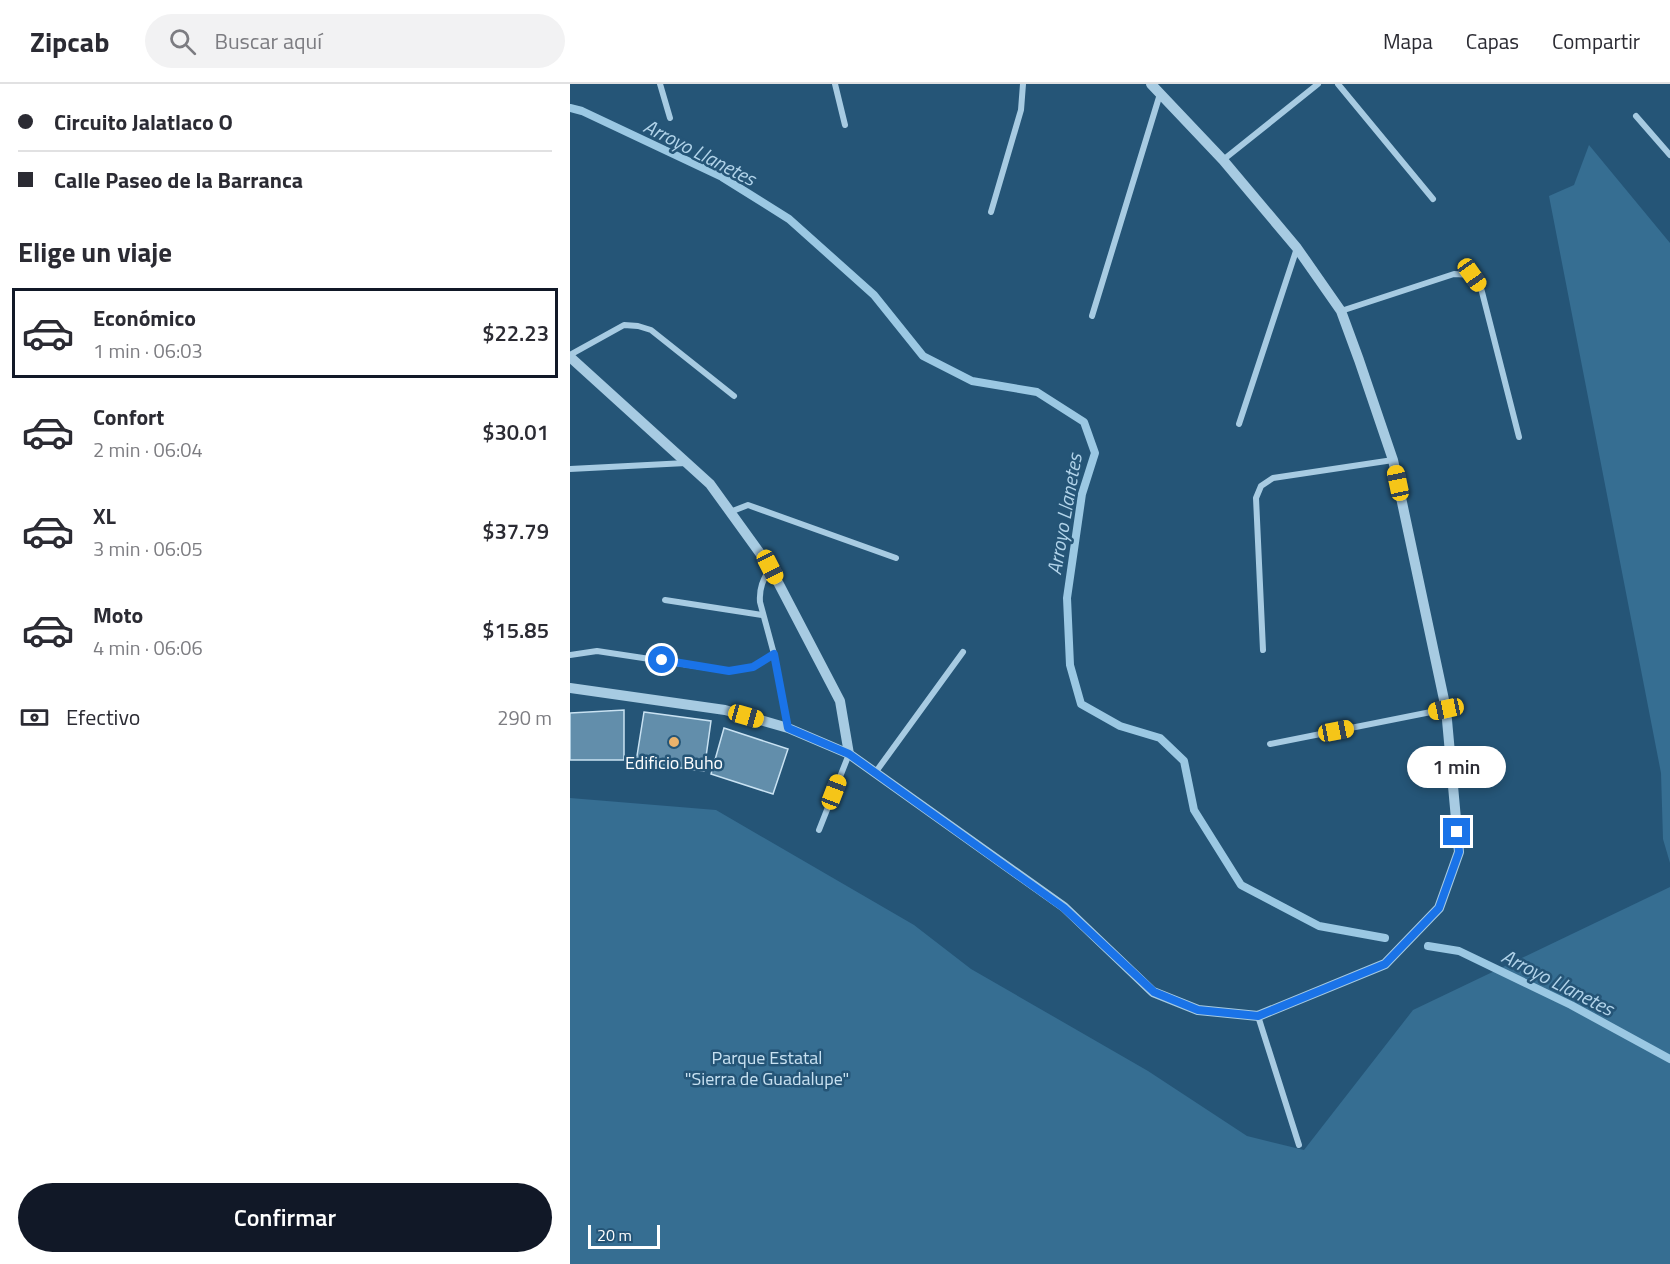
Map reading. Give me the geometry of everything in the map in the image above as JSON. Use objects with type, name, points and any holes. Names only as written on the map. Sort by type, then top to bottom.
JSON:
[{"type":"street","points":[[660,84],[670,118]]},
{"type":"street","points":[[835,84],[845,125]]},
{"type":"street","points":[[992,212],[1021,110],[1023,84]]},
{"type":"street","points":[[570,688],[725,710],[788,728],[849,754],[1064,908],[1154,992],[1198,1010],[1258,1016],[1385,964],[1439,908],[1459,852],[1446,709],[1393,460],[1341,311],[1297,248],[1223,160],[1151,84]]},
{"type":"street","points":[[1223,160],[1317,84]]},
{"type":"street","points":[[1338,84],[1433,199]]},
{"type":"street","points":[[1092,316],[1160,94]]},
{"type":"street","points":[[1636,116],[1670,155]]},
{"type":"street","points":[[1239,423],[1297,248]]},
{"type":"street","points":[[1341,311],[1454,274],[1472,275],[1481,288],[1519,437]]},
{"type":"street","points":[[734,396],[651,330],[638,326],[624,325],[570,356],[710,484],[770,567],[840,701],[849,754],[819,830]]},
{"type":"street","points":[[1263,650],[1256,498],[1261,486],[1273,478],[1393,460]]},
{"type":"street","points":[[570,469],[687,463]]},
{"type":"street","points":[[730,512],[748,505],[896,558]]},
{"type":"street","points":[[770,567],[760,588],[762,615],[774,654],[788,728]]},
{"type":"street","points":[[664,600],[762,615]]},
{"type":"street","points":[[570,655],[597,651],[729,671],[753,667],[774,654]]},
{"type":"street","points":[[875,773],[963,652]]},
{"type":"street","points":[[1270,744],[1446,709]]},
{"type":"street","points":[[1258,1016],[1299,1145]]},
{"type":"green space","points":[[1589,145],[1670,243],[1670,863],[1663,839],[1661,773],[1549,196],[1574,185]]},
{"type":"green space","name":"Parque Estatal \"Sierra de Guadalupe\"","points":[[570,798],[716,810],[914,925],[971,969],[1148,1071],[1247,1136],[1304,1150],[1413,1010],[1670,887],[1670,1264],[570,1264]]},
{"type":"building","points":[[624,710],[624,760],[570,760],[570,713]]},
{"type":"building","name":"Edificio Buho","points":[[644,712],[711,721],[704,771],[636,762]]},
{"type":"building","points":[[724,728],[788,749],[773,794],[711,774]]},
{"type":"waterway","name":"Arroyo Llanetes","points":[[570,108],[582,111],[722,177],[789,219],[874,295],[923,356],[972,381],[1037,392],[1084,422],[1095,453],[1082,494],[1067,598],[1070,665],[1081,704],[1120,726],[1160,738],[1184,761],[1194,810],[1241,885],[1319,926],[1385,938]]},
{"type":"waterway","name":"Arroyo Llanetes","points":[[1428,946],[1459,951],[1571,1005],[1670,1059]]},
{"type":"place","name":"Edificio Buho","points":[[674,742]]},
{"type":"route","points":[[662,660],[729,671],[753,667],[774,654],[788,728],[849,754],[1064,908],[1154,992],[1198,1010],[1258,1016],[1385,964],[1439,908],[1459,852],[1457,832]]}]
